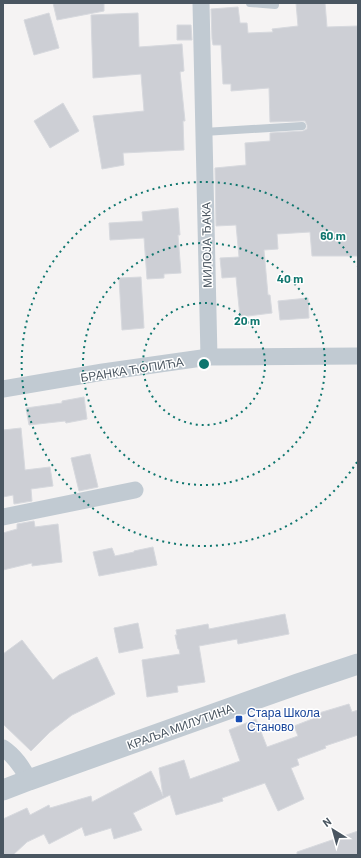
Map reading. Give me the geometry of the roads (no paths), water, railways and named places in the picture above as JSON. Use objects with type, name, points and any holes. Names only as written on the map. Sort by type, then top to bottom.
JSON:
[{"type":"street","name":"МИЛОЈА ЂАКА","points":[[201,3],[209,357]]},
{"type":"street","name":"БРАНКА ЋОПИЋА","points":[[3,389],[103,372],[209,357],[358,356]]},
{"type":"street","points":[[3,517],[135,490]]},
{"type":"street","name":"КРАЉА МИЛУТИНА","points":[[3,790],[298,684],[358,664]]},
{"type":"street","points":[[3,748],[20,763],[29,780]]},
{"type":"lane","points":[[250,3],[275,4]]},
{"type":"lane","points":[[204,132],[302,126]]},
{"type":"place","name":"Стара Школа Станово","points":[[239,719]]}]
